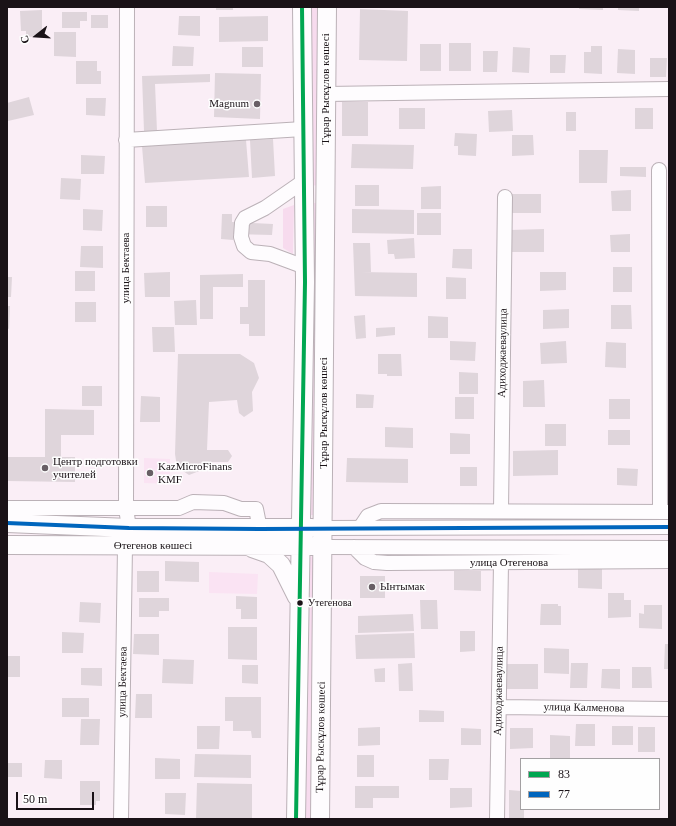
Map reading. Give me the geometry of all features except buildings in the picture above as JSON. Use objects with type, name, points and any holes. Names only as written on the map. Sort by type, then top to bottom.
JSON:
[{"type":"main road","name":"Тұрар Рыскұлов көшесі","points":[[296,819],[305,274],[302,7]]},
{"type":"main road","name":"Тұрар Рыскұлов көшесі","points":[[320,819],[324,528],[327,7]]},
{"type":"main road","points":[[304,189],[326,196]]},
{"type":"main road","points":[[305,274],[325,282]]},
{"type":"main road","name":"Өтегенов көшесі","points":[[7,524],[128,528],[260,529],[300,538]]},
{"type":"main road","points":[[300,538],[324,528]]},
{"type":"main road","points":[[300,538],[323,547]]},
{"type":"main road","name":"Өтегенов көшесі","points":[[7,545],[248,546],[300,538]]},
{"type":"main road","points":[[248,546],[269,554],[281,565],[292,584],[299,601]]},
{"type":"street","name":"улица Бектаева","points":[[127,7],[126,508],[128,528]]},
{"type":"street","points":[[326,94],[669,89]]},
{"type":"street","points":[[126,140],[303,129]]},
{"type":"street","points":[[360,528],[368,516],[381,511],[502,510],[664,512],[659,170]]},
{"type":"street","points":[[304,189],[245,218],[242,223],[240,237],[244,246],[251,252],[270,254],[305,274]]},
{"type":"street","name":"Адиходжаеваулица","points":[[502,510],[504,197]]},
{"type":"street","points":[[7,508],[179,508],[193,502],[224,503],[242,509],[256,509],[260,529]]},
{"type":"street","points":[[324,528],[669,527]]},
{"type":"street","name":"улица Бектаева","points":[[121,819],[125,546]]},
{"type":"street","name":"улица Отегенова","points":[[323,547],[669,548]]},
{"type":"street","name":"улица Отегенова","points":[[354,547],[365,558],[374,562],[501,563],[669,561]]},
{"type":"street","name":"Адиходжаеваулица","points":[[497,819],[501,563]]},
{"type":"street","name":"улица Калменова","points":[[499,707],[669,709]]},
{"type":"shaded area","points":[[310,7],[319,7],[319,185],[309,186]]},
{"type":"shaded area","points":[[309,203],[318,203],[318,277],[310,277]]},
{"type":"shaded area","points":[[294,205],[293,254],[283,248],[283,209]]},
{"type":"shaded area","points":[[308,287],[317,287],[315,515],[305,515]]},
{"type":"shaded area","points":[[144,458],[170,459],[170,484],[144,483]]},
{"type":"shaded area","points":[[315,556],[311,819],[301,819],[305,557]]},
{"type":"shaded area","points":[[209,572],[258,574],[257,594],[209,593]]},
{"type":"transit line","name":"83","points":[[296,819],[305,282],[302,7]]},
{"type":"transit line","name":"77","points":[[7,523],[129,528],[260,529],[669,527]]},
{"type":"place","name":"Magnum","points":[[257,104]]},
{"type":"place","name":"Центр подготовки учителей","points":[[45,468]]},
{"type":"place","name":"KazMicroFinans KMF","points":[[150,473]]},
{"type":"place","name":"Ынтымак","points":[[372,587]]},
{"type":"place","name":"Утегенова","points":[[300,603]]}]
